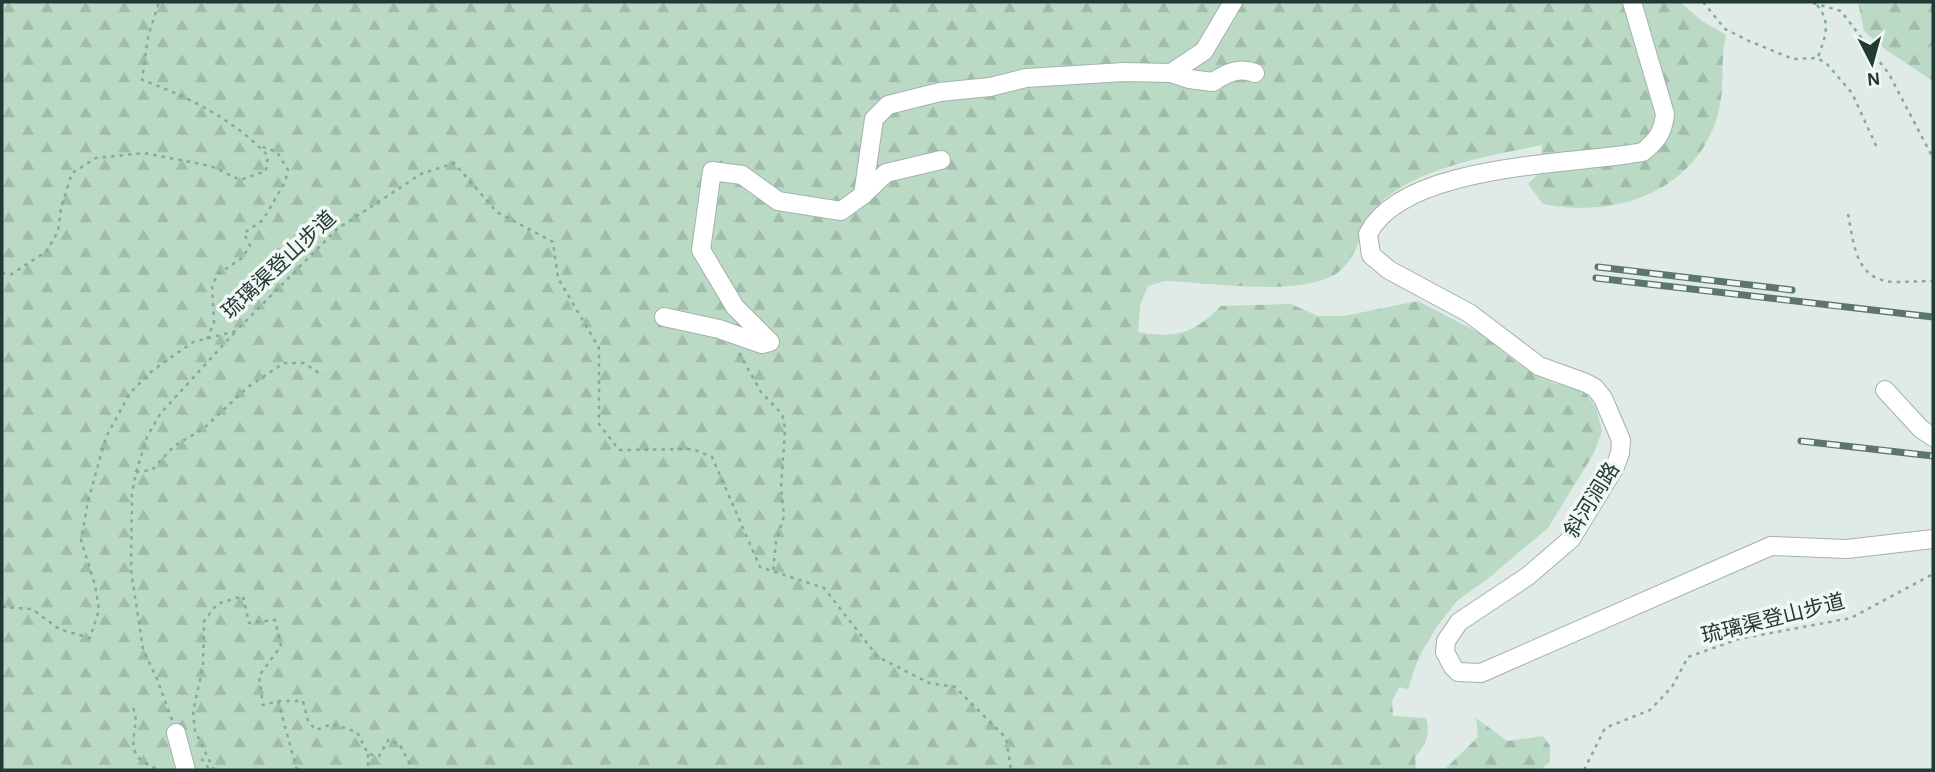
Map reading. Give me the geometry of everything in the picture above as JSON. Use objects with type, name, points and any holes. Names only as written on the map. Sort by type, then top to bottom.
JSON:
[{"type":"street","points":[[1171,72],[1204,51],[1233,2]]},
{"type":"street","name":"斜河涧路","points":[[1632,2],[1665,114],[1663,131],[1658,139],[1643,152],[1524,165],[1433,186],[1380,215],[1368,234],[1371,255],[1388,270],[1469,313],[1539,366],[1595,388],[1621,440],[1615,467],[1571,539],[1528,576],[1459,622],[1446,641],[1445,652],[1453,667],[1458,671],[1481,673],[1771,546],[1847,548],[1933,539]]},
{"type":"street","points":[[863,195],[874,119],[888,105],[940,92],[990,88],[1027,78],[1171,72],[1189,79],[1213,82],[1226,73],[1245,69],[1255,73]]},
{"type":"street","points":[[664,317],[719,329],[762,344],[770,342],[735,307],[701,250],[712,171],[742,175],[778,201],[841,211],[886,173],[940,160]]},
{"type":"street","points":[[1885,390],[1921,429],[1933,437]]},
{"type":"street","points":[[176,733],[186,770]]},
{"type":"path","name":"琉璃渠登山步道","points":[[159,2],[148,37],[142,80],[179,93],[259,145],[277,152],[288,170],[285,182],[263,220],[244,233],[250,246],[242,258],[218,274],[212,285],[214,323],[207,339]]},
{"type":"path","points":[[1703,2],[1725,29],[1793,59],[1817,58],[1827,64],[1852,93],[1878,150]]},
{"type":"path","points":[[1812,2],[1819,6],[1827,19],[1827,33],[1817,58]]},
{"type":"path","points":[[1812,2],[1841,11],[1889,74],[1933,158]]},
{"type":"path","points":[[2,273],[10,275],[47,251],[58,232],[61,208],[72,173],[96,159],[144,153],[211,166],[240,180],[266,171],[268,156],[259,145]]},
{"type":"path","name":"琉璃渠登山步道","points":[[2,607],[32,609],[59,629],[90,638],[99,610],[95,585],[81,540],[88,501],[106,437],[130,393],[152,371],[193,342],[236,331],[337,229],[421,174],[454,163],[497,212],[553,242],[558,278],[599,348],[599,424],[619,450],[693,449],[712,457],[760,567],[824,588],[878,657],[929,683],[955,687],[1006,738],[1011,770]]},
{"type":"path","points":[[2,197],[2,216]]},
{"type":"path","points":[[1847,214],[1858,261],[1872,278],[1894,282],[1933,281]]},
{"type":"path","points":[[719,329],[735,347],[761,392],[782,414],[785,429],[781,488],[784,516],[776,541],[773,571]]},
{"type":"path","points":[[176,733],[143,649],[131,570],[132,494],[147,437],[160,414],[236,331]]},
{"type":"path","points":[[136,472],[152,470],[173,446],[204,429],[248,387],[284,363],[304,363],[323,376]]},
{"type":"path","name":"琉璃渠登山步道","points":[[1584,770],[1605,728],[1650,710],[1672,687],[1688,657],[1739,639],[1851,618],[1933,574]]},
{"type":"path","points":[[214,770],[195,731],[193,712],[203,666],[204,621],[217,604],[243,596],[249,622],[275,620],[281,646],[259,676],[264,705],[278,701],[303,701],[307,721],[316,730],[332,724],[357,732],[368,754],[368,770]]},
{"type":"path","points":[[278,701],[297,770]]},
{"type":"path","points":[[133,708],[138,716],[134,746],[139,758],[159,770]]},
{"type":"path","points":[[368,754],[379,756],[388,739],[400,745],[414,770]]},
{"type":"green space","points":[[2,2],[1680,2],[1702,21],[1726,35],[1721,101],[1709,138],[1693,161],[1674,179],[1651,193],[1626,202],[1599,207],[1571,208],[1543,204],[1528,184],[1539,173],[1542,145],[1450,166],[1405,185],[1386,198],[1372,213],[1353,255],[1342,269],[1317,282],[1252,287],[1165,281],[1148,286],[1140,305],[1138,332],[1164,335],[1193,328],[1221,306],[1291,304],[1318,316],[1344,316],[1418,301],[1483,335],[1536,375],[1556,384],[1579,385],[1596,407],[1602,431],[1594,453],[1548,528],[1457,601],[1435,629],[1418,659],[1408,689],[1399,687],[1392,701],[1393,716],[1426,718],[1428,734],[1415,757],[1416,770],[2,770]]},
{"type":"green space","points":[[1858,2],[1933,2],[1933,81],[1886,50],[1864,31]]},
{"type":"green space","points":[[1476,718],[1507,741],[1543,736],[1550,746],[1550,762],[1540,770],[1444,770],[1478,737]]},
{"type":"railway","points":[[1598,267],[1792,290]]},
{"type":"railway","points":[[1596,278],[1933,317]]},
{"type":"railway","points":[[1801,441],[1933,456]]}]
